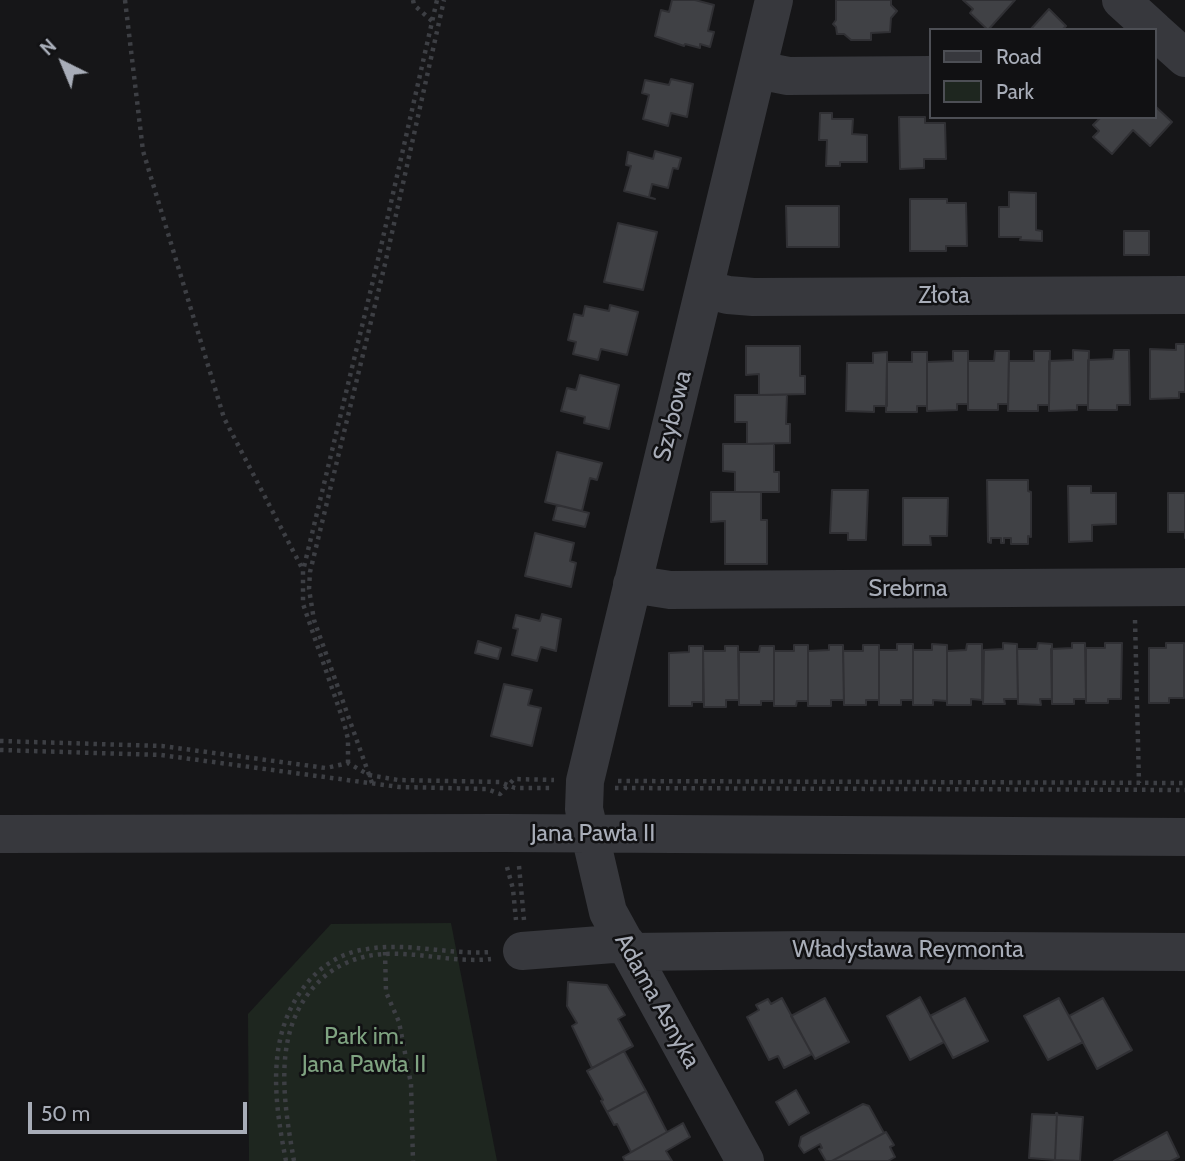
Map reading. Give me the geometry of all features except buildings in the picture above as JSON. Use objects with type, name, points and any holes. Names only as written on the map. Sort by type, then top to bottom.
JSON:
[{"type":"street","name":"Szybowa","points":[[588,833],[583,809],[584,784],[774,0]]},
{"type":"street","points":[[1125,1],[1152,28]]},
{"type":"street","points":[[1157,33],[1185,58]]},
{"type":"street","points":[[758,70],[788,76],[930,75]]},
{"type":"street","name":"Złota","points":[[704,289],[752,297],[1185,295]]},
{"type":"street","name":"Srebrna","points":[[632,584],[670,590],[1185,587]]},
{"type":"street","name":"Jana Pawła II","points":[[0,834],[588,833],[1185,837]]},
{"type":"street","name":"Adama Asnyka","points":[[588,833],[608,912],[745,1161]]},
{"type":"street","name":"Władysława Reymonta","points":[[511,950],[628,948],[1185,951]]},
{"type":"path","points":[[125,0],[143,150],[224,418],[303,571]]},
{"type":"path","points":[[413,0],[414,5],[432,21]]},
{"type":"path","points":[[348,763],[348,739],[344,723],[303,604],[303,571],[437,0]]},
{"type":"path","points":[[372,783],[314,620],[309,589],[310,572],[385,264],[444,0]]},
{"type":"path","points":[[1135,587],[1139,783]]},
{"type":"path","points":[[0,741],[162,746],[326,768],[348,763],[369,775],[398,780],[500,782],[515,788],[584,784],[1185,783]]},
{"type":"path","points":[[0,750],[161,755],[399,787],[487,789],[500,794]]},
{"type":"path","points":[[500,794],[514,779],[584,784],[1185,790]]},
{"type":"path","points":[[294,1161],[284,1072],[287,1040],[305,997],[334,969],[365,956],[385,954],[475,961],[511,950],[517,939],[513,889],[508,872],[515,788]]},
{"type":"path","points":[[500,794],[510,833],[511,950]]},
{"type":"path","points":[[286,1161],[279,1128],[277,1049],[288,1012],[306,984],[329,963],[344,955],[385,947],[476,953],[511,950]]},
{"type":"path","points":[[385,947],[386,992],[399,1022],[409,1072],[413,1161]]},
{"type":"green space","name":"Park im. Jana Pawła II","points":[[451,923],[497,1161],[249,1161],[248,1014],[331,924]]}]
